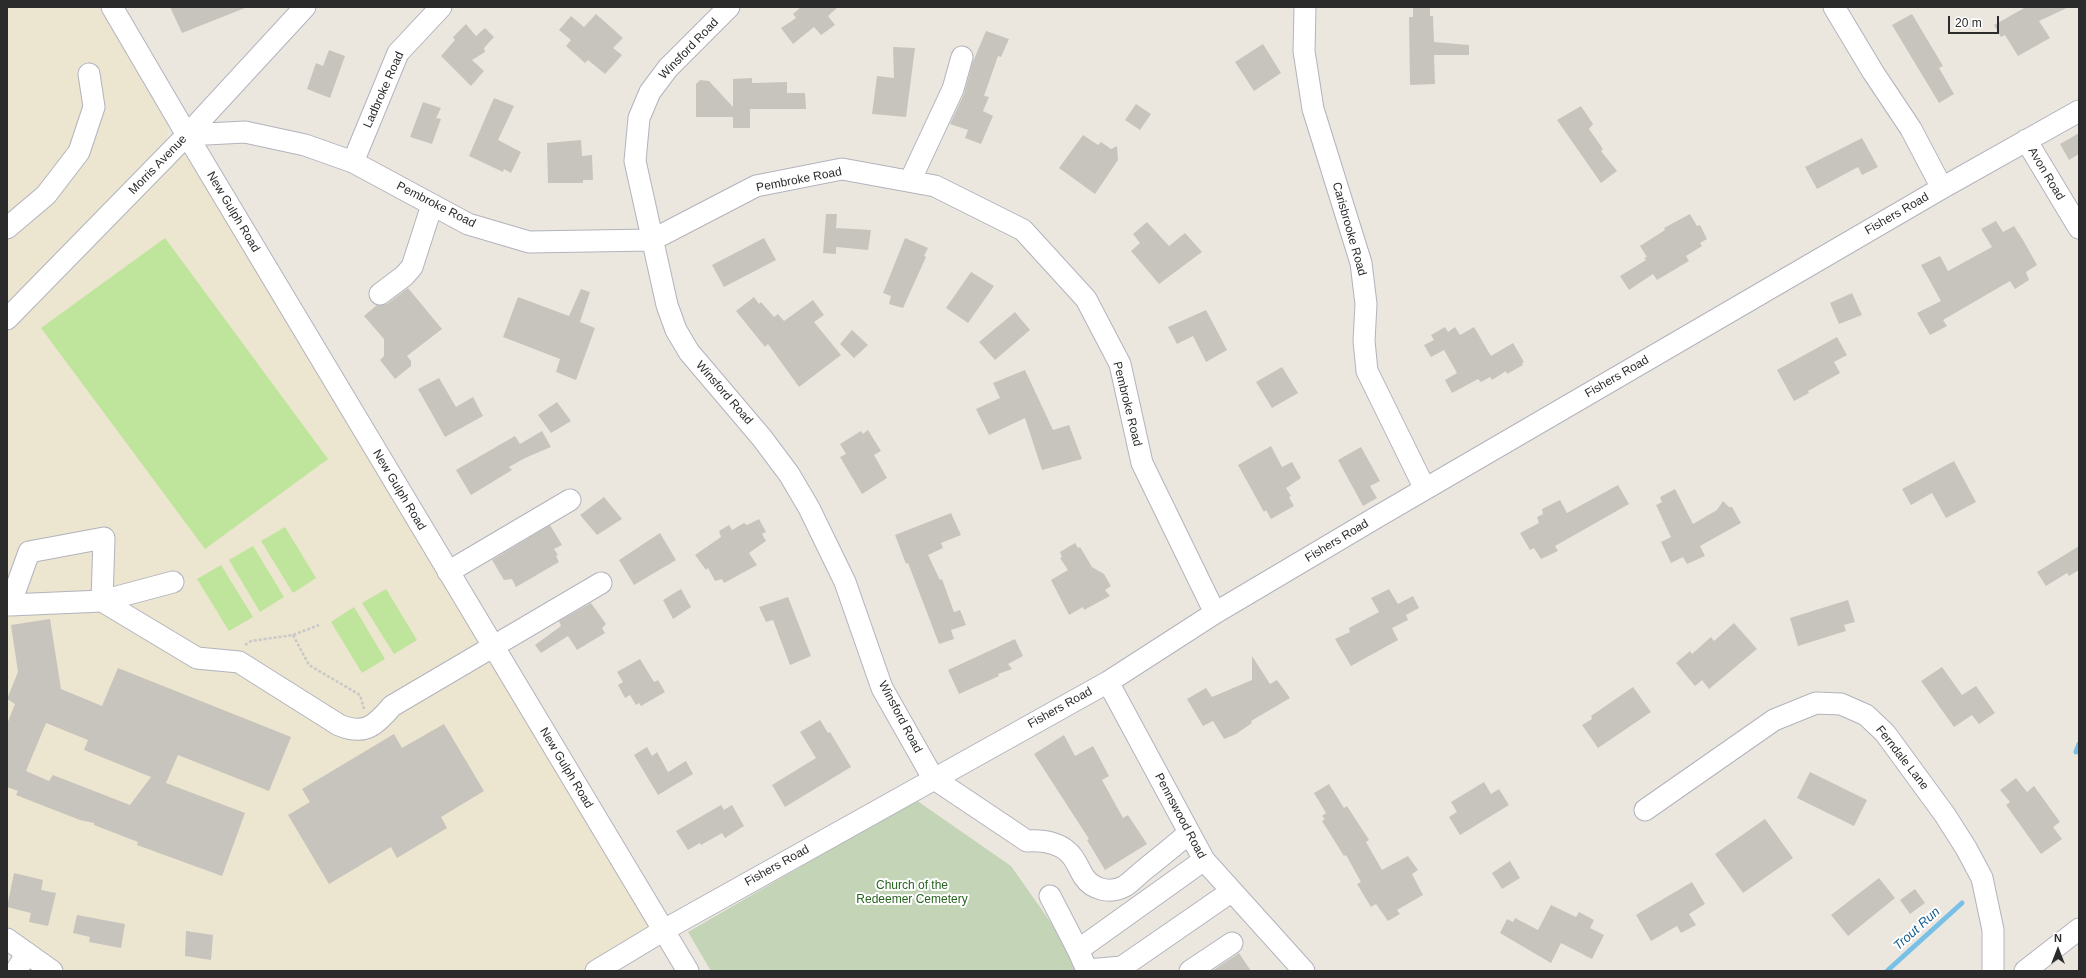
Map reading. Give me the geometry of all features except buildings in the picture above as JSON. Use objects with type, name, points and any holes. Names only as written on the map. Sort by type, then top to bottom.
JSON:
[{"type":"street","name":"New Gulph Road","points":[[112,7],[492,646],[688,971]]},
{"type":"street","name":"Morris Avenue","points":[[7,319],[187,135],[304,7]]},
{"type":"street","name":"Ladbroke Road","points":[[353,162],[398,53],[441,7]]},
{"type":"street","name":"Winsford Road","points":[[729,7],[668,68],[650,92],[639,118],[635,161],[667,305],[676,330],[689,352],[745,416],[789,474],[809,508],[845,582],[882,688],[933,778]]},
{"type":"street","name":"Carisbrooke Road","points":[[1304,7],[1304,51],[1313,109],[1361,263],[1366,304],[1364,341],[1367,371],[1425,489]]},
{"type":"street","points":[[1834,7],[1873,72],[1911,129],[1942,188]]},
{"type":"street","points":[[910,182],[953,89],[962,57]]},
{"type":"street","points":[[7,228],[46,195],[80,152],[94,107],[89,74]]},
{"type":"street","name":"Fishers Road","points":[[596,971],[664,930],[933,778],[1108,682],[1215,613],[1425,489],[1942,188],[2079,111]]},
{"type":"street","name":"Pembroke Road","points":[[187,135],[245,132],[305,145],[353,162],[468,224],[530,242],[652,240],[756,186],[842,169],[935,186],[1023,230],[1086,299],[1120,364],[1142,463],[1215,613]]},
{"type":"street","name":"Avon Road","points":[[2026,140],[2079,228]]},
{"type":"street","points":[[380,294],[404,276],[412,267],[432,205]]},
{"type":"street","points":[[448,572],[570,500]]},
{"type":"street","points":[[102,601],[104,538],[29,552],[9,605],[102,601],[173,582]]},
{"type":"street","points":[[102,601],[197,658],[239,662],[339,725],[349,729],[370,728],[378,722],[392,706],[492,646],[601,584]]},
{"type":"street","name":"Pennswood Road","points":[[1108,682],[1204,860],[1304,971]]},
{"type":"street","name":"Ferndale Lane","points":[[1645,810],[1774,720],[1816,703],[1841,704],[1866,715],[1885,733],[1946,815],[1982,878],[1993,930],[1994,971]]},
{"type":"street","points":[[933,778],[1027,841],[1041,840],[1055,844],[1068,851],[1077,862],[1083,876],[1089,883],[1097,888],[1106,890],[1125,886],[1190,834]]},
{"type":"street","points":[[1078,950],[1204,860]]},
{"type":"street","points":[[1050,896],[1078,950],[1087,971],[1123,969],[1232,891]]},
{"type":"street","points":[[2025,971],[2079,929]]},
{"type":"street","points":[[7,939],[52,971]]},
{"type":"street","points":[[1190,971],[1232,943]]},
{"type":"street","points":[[16,971],[27,953]]},
{"type":"path","points":[[240,648],[252,641],[293,635],[319,625]]},
{"type":"path","points":[[293,635],[309,665],[360,695],[366,715]]},
{"type":"shaded area","points":[[7,7],[99,7],[169,120],[166,142],[7,304]]},
{"type":"shaded area","points":[[187,135],[664,930],[596,971],[52,971],[7,939],[7,318]]},
{"type":"green space","points":[[165,238],[328,459],[205,549],[41,328]]},
{"type":"green space","points":[[285,527],[316,578],[293,593],[261,541]]},
{"type":"green space","points":[[253,546],[284,597],[260,612],[229,560]]},
{"type":"green space","points":[[221,565],[253,617],[229,631],[197,579]]},
{"type":"green space","points":[[386,589],[417,640],[394,654],[362,603]]},
{"type":"green space","points":[[354,607],[385,659],[362,673],[331,622]]},
{"type":"green space","name":"Church of the Redeemer Cemetery","points":[[916,800],[1011,866],[1085,971],[711,971],[688,932]]},
{"type":"waterway","name":"Trout Run","points":[[2076,752],[2079,744]]},
{"type":"waterway","name":"Trout Run","points":[[1887,971],[1962,903]]}]
